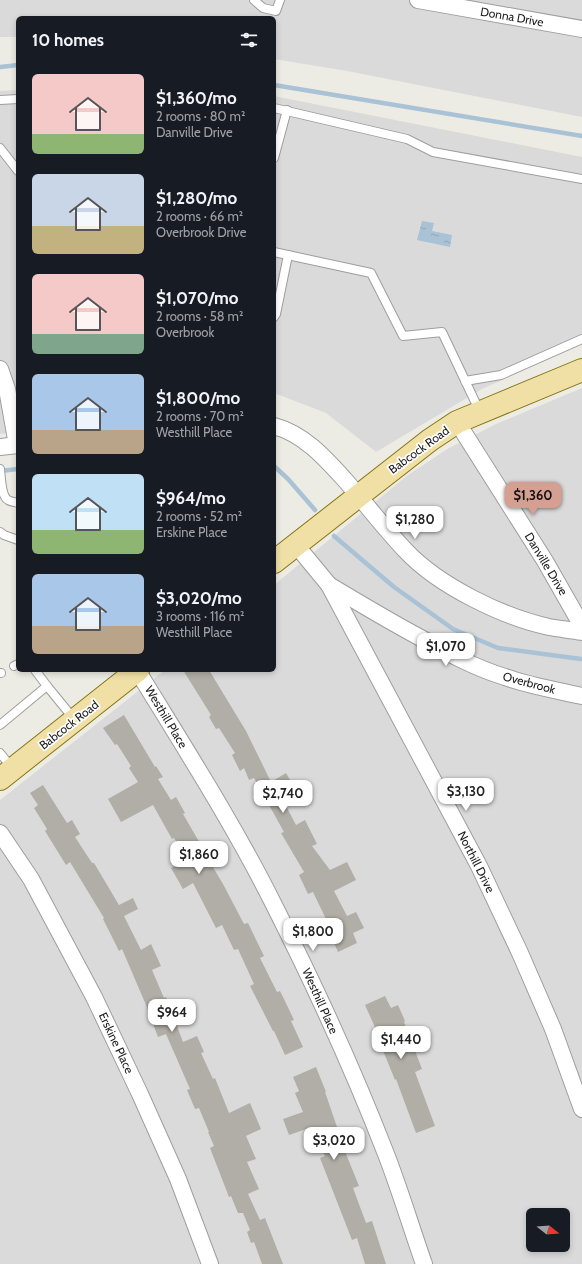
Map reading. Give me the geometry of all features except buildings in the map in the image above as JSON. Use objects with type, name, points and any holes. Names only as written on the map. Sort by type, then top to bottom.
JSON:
[{"type":"main road","name":"Babcock Road","points":[[276,560],[430,440],[458,422],[582,370]]},
{"type":"main road","name":"Babcock Road","points":[[4,767],[75,720],[135,672]]},
{"type":"street","name":"Donna Drive","points":[[418,0],[473,5],[582,30]]},
{"type":"street","points":[[0,369],[8,389],[16,434]]},
{"type":"street","name":"Danville Drive","points":[[458,422],[545,561],[582,626]]},
{"type":"street","points":[[276,427],[301,438],[322,454],[407,552],[441,581],[479,602],[522,619],[549,627],[582,632]]},
{"type":"street","points":[[0,447],[16,445]]},
{"type":"street","name":"Northill Drive","points":[[296,545],[329,585],[479,866],[553,1028],[582,1109]]},
{"type":"street","name":"Overbrook","points":[[329,585],[393,623],[476,666],[503,677],[527,684],[582,696]]},
{"type":"street","name":"Westhill Place","points":[[138,672],[229,822],[272,901],[311,981],[354,1076],[386,1155],[424,1264]]},
{"type":"street","name":"Erskine Place","points":[[0,832],[31,879],[94,997],[178,1179],[210,1264]]},
{"type":"lane","points":[[254,0],[263,8],[276,11],[280,0]]},
{"type":"lane","points":[[0,100],[16,99]]},
{"type":"lane","points":[[276,108],[407,139],[433,152],[582,180]]},
{"type":"lane","points":[[276,150],[286,110]]},
{"type":"lane","points":[[0,148],[16,168]]},
{"type":"lane","points":[[276,252],[371,273],[403,336],[442,332],[480,413]]},
{"type":"lane","points":[[276,314],[288,255]]},
{"type":"lane","points":[[465,381],[502,375],[582,339]]},
{"type":"lane","points":[[0,469],[2,496],[16,502]]},
{"type":"lane","points":[[0,532],[16,539]]},
{"type":"lane","points":[[37,672],[75,720]]},
{"type":"lane","points":[[0,725],[48,686]]},
{"type":"shaded area","points":[[0,0],[582,0],[582,117],[347,71],[276,59],[276,16],[16,16],[16,37],[0,37]]},
{"type":"shaded area","points":[[16,90],[16,432],[0,434],[0,91]]},
{"type":"shaded area","points":[[276,96],[582,157],[582,344],[482,389],[376,452],[326,413],[276,394]]},
{"type":"shaded area","points":[[582,388],[582,1264],[0,1264],[0,800],[162,672],[276,672],[276,583],[408,475],[449,448],[496,424]]},
{"type":"water","points":[[422,221],[434,223],[432,231],[452,235],[450,247],[417,240]]},
{"type":"waterway","points":[[0,67],[16,65]]},
{"type":"waterway","points":[[276,85],[582,136]]},
{"type":"waterway","points":[[276,468],[288,479],[315,510]]},
{"type":"waterway","points":[[0,471],[16,469]]},
{"type":"waterway","points":[[334,536],[394,587],[453,629],[498,648],[581,659]]}]
